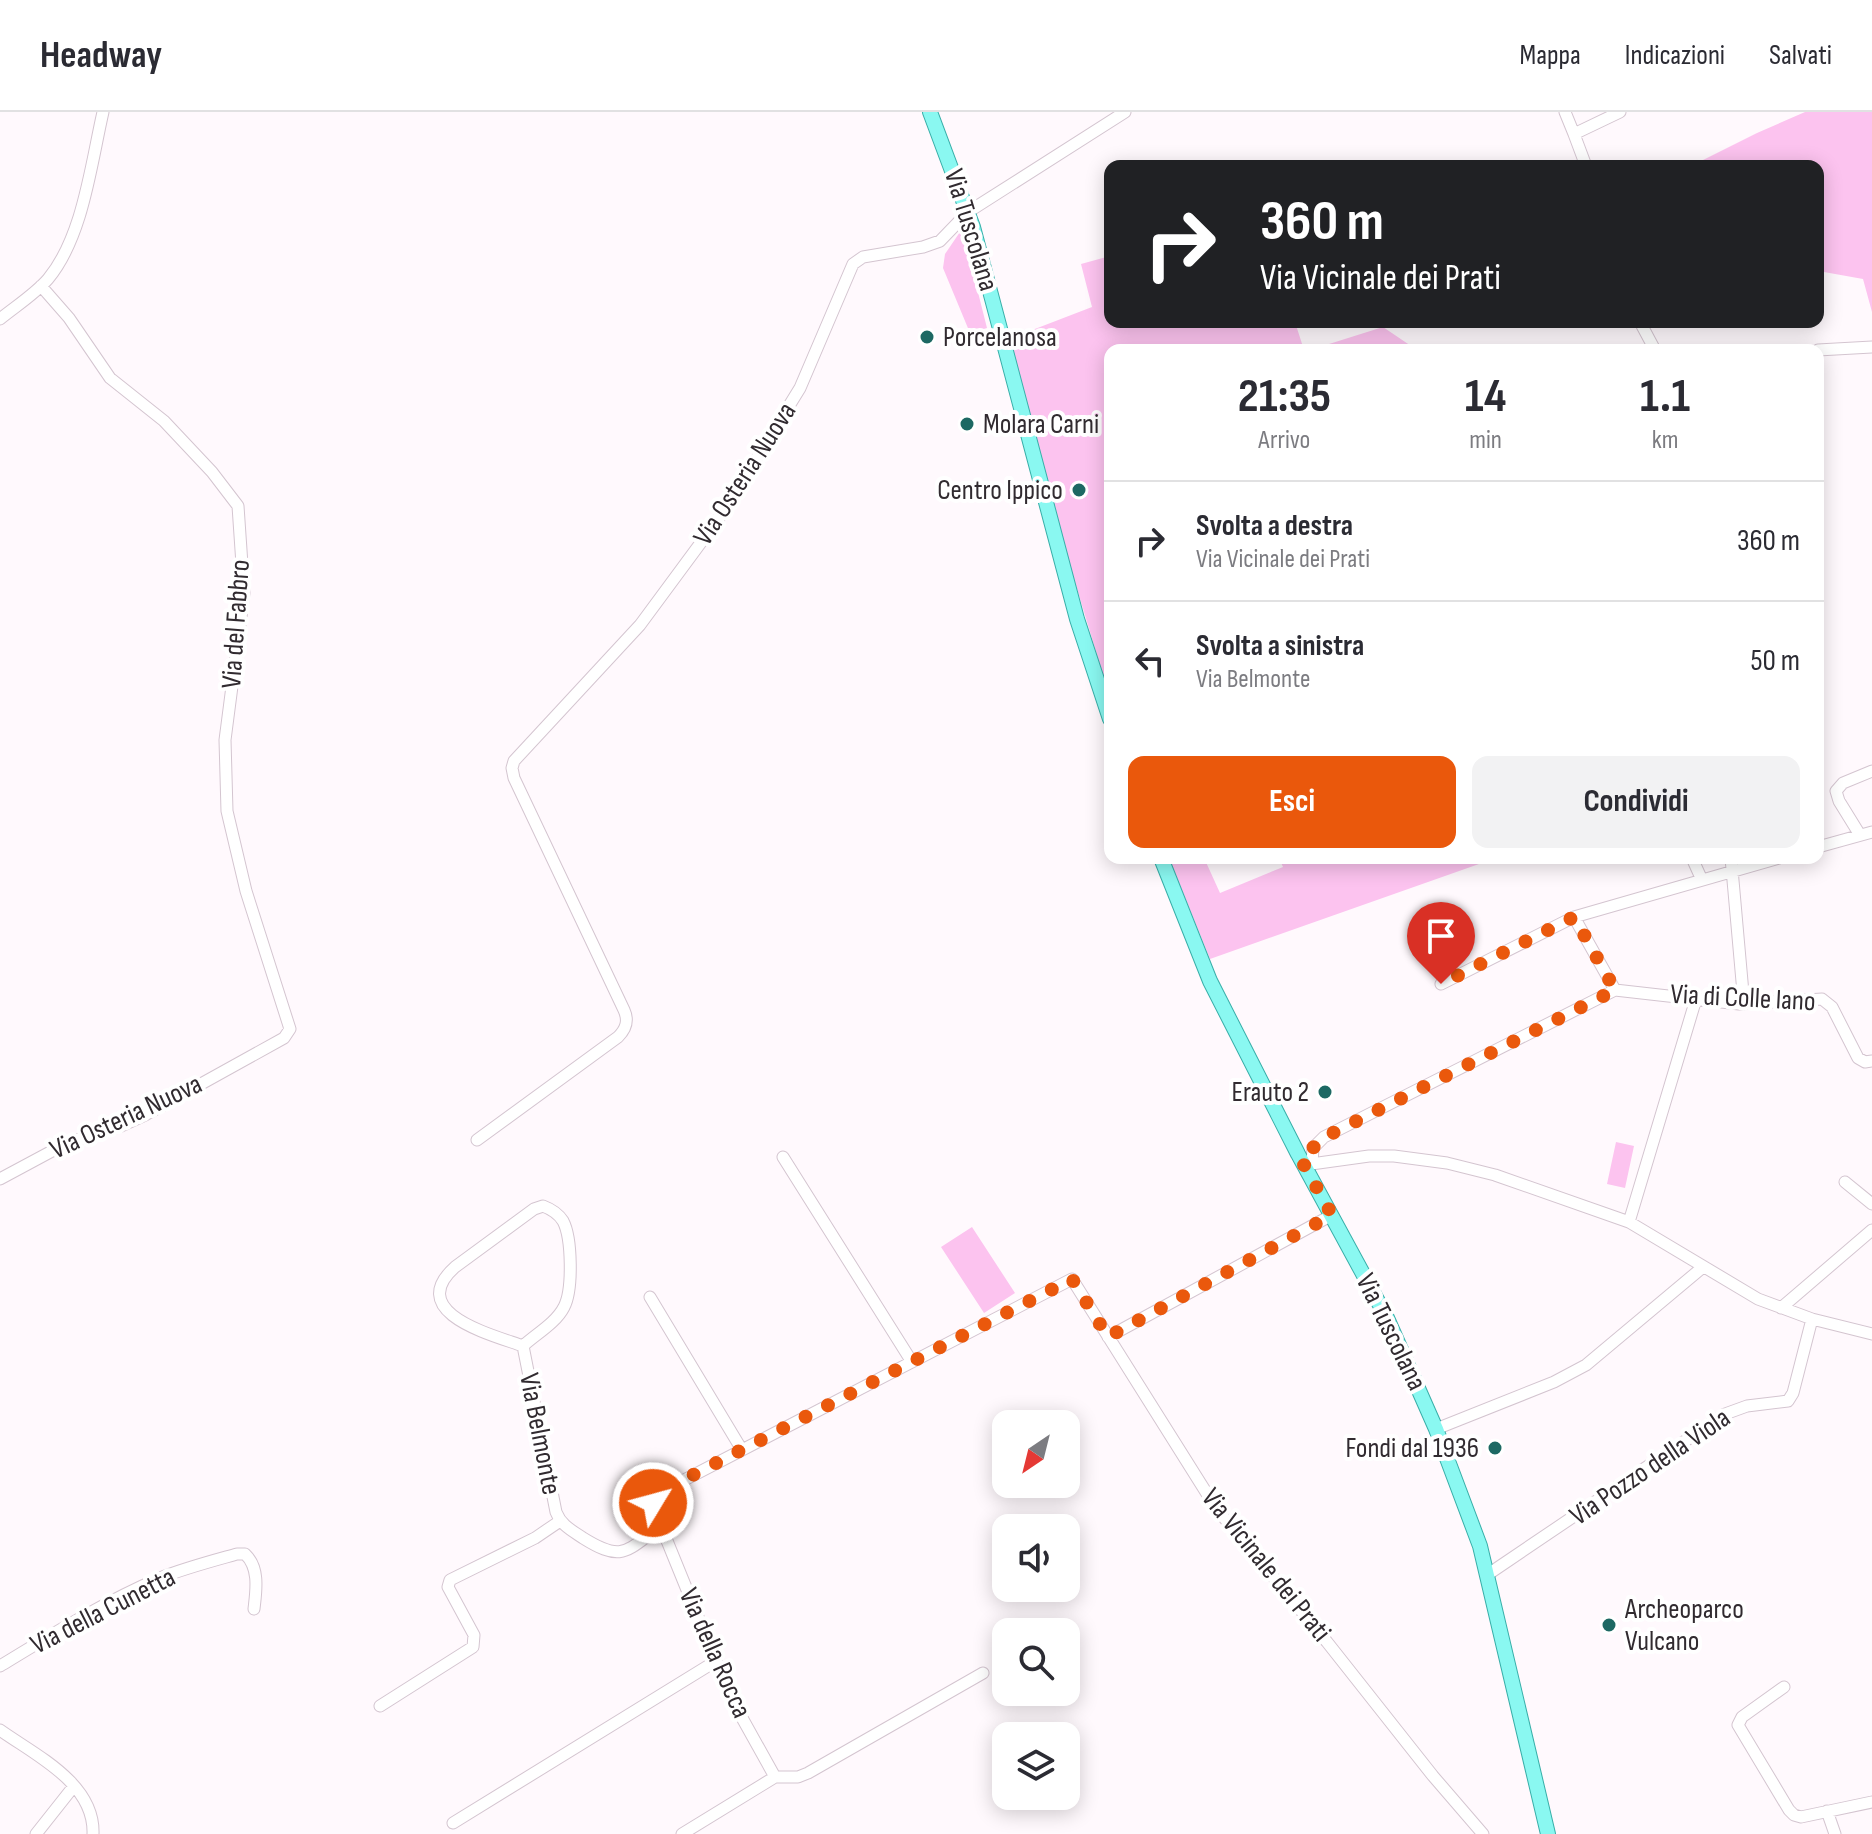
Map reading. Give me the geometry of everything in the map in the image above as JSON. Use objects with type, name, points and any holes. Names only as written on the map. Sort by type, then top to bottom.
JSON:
[{"type":"main road","name":"Via Tuscolana","points":[[930,112],[968,212],[1077,619],[1104,701]]},
{"type":"main road","name":"Via Tuscolana","points":[[1163,864],[1210,981],[1393,1331],[1436,1429],[1469,1513],[1487,1575],[1548,1834]]},
{"type":"street","points":[[0,319],[41,286],[56,267],[76,226],[103,112]]},
{"type":"street","points":[[968,212],[1125,112]]},
{"type":"street","points":[[1565,112],[1584,160]]},
{"type":"street","points":[[1574,134],[1620,112]]},
{"type":"street","name":"Via Osteria Nuova","points":[[477,1140],[618,1037],[627,1023],[624,1010],[514,778],[514,761],[640,625],[725,510],[800,388],[853,264],[863,257],[923,247],[940,241],[968,212]]},
{"type":"street","name":"Via del Fabbro","points":[[41,286],[69,318],[110,378],[164,421],[218,479],[238,506],[244,594],[225,745],[227,811],[248,897],[290,1029]]},
{"type":"street","points":[[1824,350],[1872,347]]},
{"type":"street","points":[[1824,845],[1866,834],[1839,801],[1836,791],[1843,783],[1872,771]]},
{"type":"street","points":[[1695,864],[1702,880]]},
{"type":"street","points":[[1731,864],[1744,1004]]},
{"type":"street","points":[[1441,984],[1574,917],[1757,864]]},
{"type":"street","points":[[1574,917],[1615,990],[1324,1137],[1313,1148],[1308,1164],[1387,1155],[1447,1163],[1495,1175],[1629,1222],[1747,1294],[1812,1319],[1872,1334]]},
{"type":"street","name":"Via di Colle Iano","points":[[1615,990],[1744,1004],[1822,999],[1832,1007],[1858,1058],[1865,1062],[1872,1061]]},
{"type":"street","points":[[1629,1222],[1696,999]]},
{"type":"street","name":"Via Osteria Nuova","points":[[0,1179],[67,1143],[139,1118],[284,1038],[290,1029]]},
{"type":"street","points":[[661,1526],[653,1507],[658,1494],[912,1362],[783,1157]]},
{"type":"street","points":[[1845,1182],[1872,1204]]},
{"type":"street","name":"Via Belmonte","points":[[543,1206],[557,1214],[564,1224],[570,1270],[569,1292],[560,1314],[523,1346],[454,1318],[445,1308],[440,1291],[452,1270],[534,1209],[543,1206]]},
{"type":"street","points":[[1108,1337],[1332,1215]]},
{"type":"street","points":[[1781,1308],[1872,1230]]},
{"type":"street","points":[[1436,1429],[1554,1382],[1586,1365],[1703,1267]]},
{"type":"street","name":"Via Vicinale dei Prati","points":[[912,1362],[1072,1279],[1216,1508],[1483,1834]]},
{"type":"street","points":[[650,1297],[742,1450]]},
{"type":"street","name":"Via Pozzo della Viola","points":[[1487,1575],[1725,1414],[1747,1406],[1788,1401],[1793,1393],[1812,1319]]},
{"type":"street","name":"Via Belmonte","points":[[523,1346],[560,1521],[604,1551],[615,1553],[628,1549],[661,1526]]},
{"type":"street","name":"Via Belmonte","points":[[380,1706],[473,1647],[474,1635],[448,1587],[448,1581],[535,1538],[560,1521]]},
{"type":"street","name":"Via della Rocca","points":[[661,1526],[735,1706],[775,1777]]},
{"type":"street","name":"Via della Cunetta","points":[[0,1666],[61,1629],[149,1583],[237,1554],[245,1554],[251,1561],[256,1581],[254,1609]]},
{"type":"street","points":[[453,1823],[716,1661]]},
{"type":"street","points":[[682,1834],[775,1777],[798,1777],[808,1773],[983,1673]]},
{"type":"street","points":[[1784,1687],[1742,1717],[1738,1727],[1792,1814],[1801,1817],[1872,1802]]},
{"type":"street","points":[[0,1730],[74,1786],[88,1805],[93,1834]]},
{"type":"street","points":[[36,1834],[74,1786]]},
{"type":"street","points":[[1827,1811],[1835,1834]]},
{"type":"shaded area","points":[[1805,112],[1872,112],[1872,312],[1863,279],[1824,272],[1824,160],[1703,160]]},
{"type":"shaded area","points":[[962,229],[987,328],[970,333],[943,268],[945,254]]},
{"type":"shaded area","name":"Centro Ippico","points":[[1104,258],[1104,328],[1297,328],[1302,344],[1104,344],[1104,678],[1068,559],[1009,339],[1092,307],[1081,264]]},
{"type":"shaded area","points":[[1384,328],[1408,344],[1329,344]]},
{"type":"shaded area","points":[[1171,864],[1207,864],[1220,893],[1283,867],[1282,864],[1479,864],[1210,959]]},
{"type":"shaded area","points":[[1616,1142],[1634,1146],[1625,1188],[1607,1184]]},
{"type":"shaded area","points":[[972,1227],[1015,1293],[984,1313],[941,1247]]},
{"type":"place","name":"Porcelanosa","points":[[927,337]]},
{"type":"place","name":"Molara Carni","points":[[967,424]]},
{"type":"place","name":"Centro Ippico","points":[[1079,490]]},
{"type":"place","name":"Erauto 2","points":[[1325,1092]]},
{"type":"place","name":"Fondi dal 1936","points":[[1495,1448]]},
{"type":"place","name":"Archeoparco Vulcano","points":[[1609,1625]]},
{"type":"route","points":[[653,1503],[664,1490],[1072,1279],[1108,1337],[1332,1215],[1304,1165],[1312,1164],[1313,1148],[1321,1139],[1615,990],[1574,917],[1441,984]]}]
